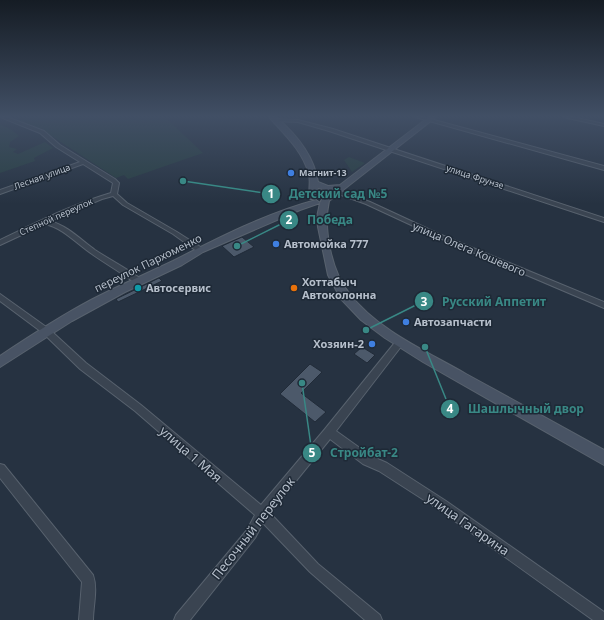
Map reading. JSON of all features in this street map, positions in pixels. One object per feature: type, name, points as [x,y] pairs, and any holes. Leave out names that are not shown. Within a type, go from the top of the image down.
[{"type":"main road","points":[[299,146],[315,181],[319,199],[316,206],[321,215],[328,257],[337,283],[346,298],[361,313],[400,342],[604,458]]},
{"type":"main road","points":[[319,199],[339,188],[393,146]]},
{"type":"main road","points":[[315,181],[327,188],[339,188]]},
{"type":"main road","name":"переулок Пархоменко","points":[[0,362],[46,331],[93,304],[138,281],[186,259],[200,250],[319,199]]},
{"type":"street","points":[[58,146],[113,180],[116,183],[114,194],[125,204],[175,233],[200,250]]},
{"type":"street","name":"улица Фрунзе","points":[[379,146],[604,220]]},
{"type":"street","points":[[526,146],[604,168]]},
{"type":"street","name":"Лесная улица","points":[[0,192],[84,162]]},
{"type":"street","name":"улица Олега Кошевого","points":[[339,188],[437,235],[604,305]]},
{"type":"street","name":"Степной переулок","points":[[0,243],[56,216],[100,198],[114,194]]},
{"type":"street","points":[[45,222],[55,224],[120,267],[138,281]]},
{"type":"street","name":"улица 1 Мая","points":[[0,297],[46,331],[83,366],[138,408],[262,513],[314,568],[375,620]]},
{"type":"street","name":"Песочный переулок","points":[[181,620],[251,534],[262,513],[329,432],[400,342]]},
{"type":"street","name":"улица Гагарина","points":[[329,432],[367,460],[383,467],[442,505],[604,620]]},
{"type":"street","points":[[0,469],[88,580],[89,590],[86,620]]},
{"type":"green space","points":[[0,146],[9,146],[17,149],[13,152],[18,154],[36,146],[50,146],[53,148],[34,158],[35,161],[0,173]]},
{"type":"green space","points":[[67,146],[196,146],[203,153],[128,179],[124,175],[116,178]]},
{"type":"green space","points":[[349,157],[365,163],[352,172],[344,160]]},
{"type":"building","points":[[242,237],[254,247],[234,257],[222,246]]},
{"type":"building","points":[[159,278],[162,281],[118,302],[116,299]]},
{"type":"building","points":[[362,347],[375,355],[367,363],[354,354]]},
{"type":"building","points":[[310,364],[322,372],[301,393],[326,412],[315,422],[280,394]]},
{"type":"place","name":"Магнит-13","points":[[291,173]]},
{"type":"place","name":"Детский сад №5","points":[[183,181]]},
{"type":"place","name":"Автомойка 777","points":[[276,244]]},
{"type":"place","name":"Победа","points":[[237,246]]},
{"type":"place","name":"Автосервис","points":[[138,288]]},
{"type":"place","name":"Хоттабыч Автоколонна","points":[[294,288]]},
{"type":"place","name":"Автозапчасти","points":[[406,322]]},
{"type":"place","name":"Русский Аппетит","points":[[366,330]]},
{"type":"place","name":"Хозяин-2","points":[[372,344]]},
{"type":"place","name":"Шашлычный двор","points":[[425,347]]},
{"type":"place","name":"Стройбат-2","points":[[302,383]]}]
